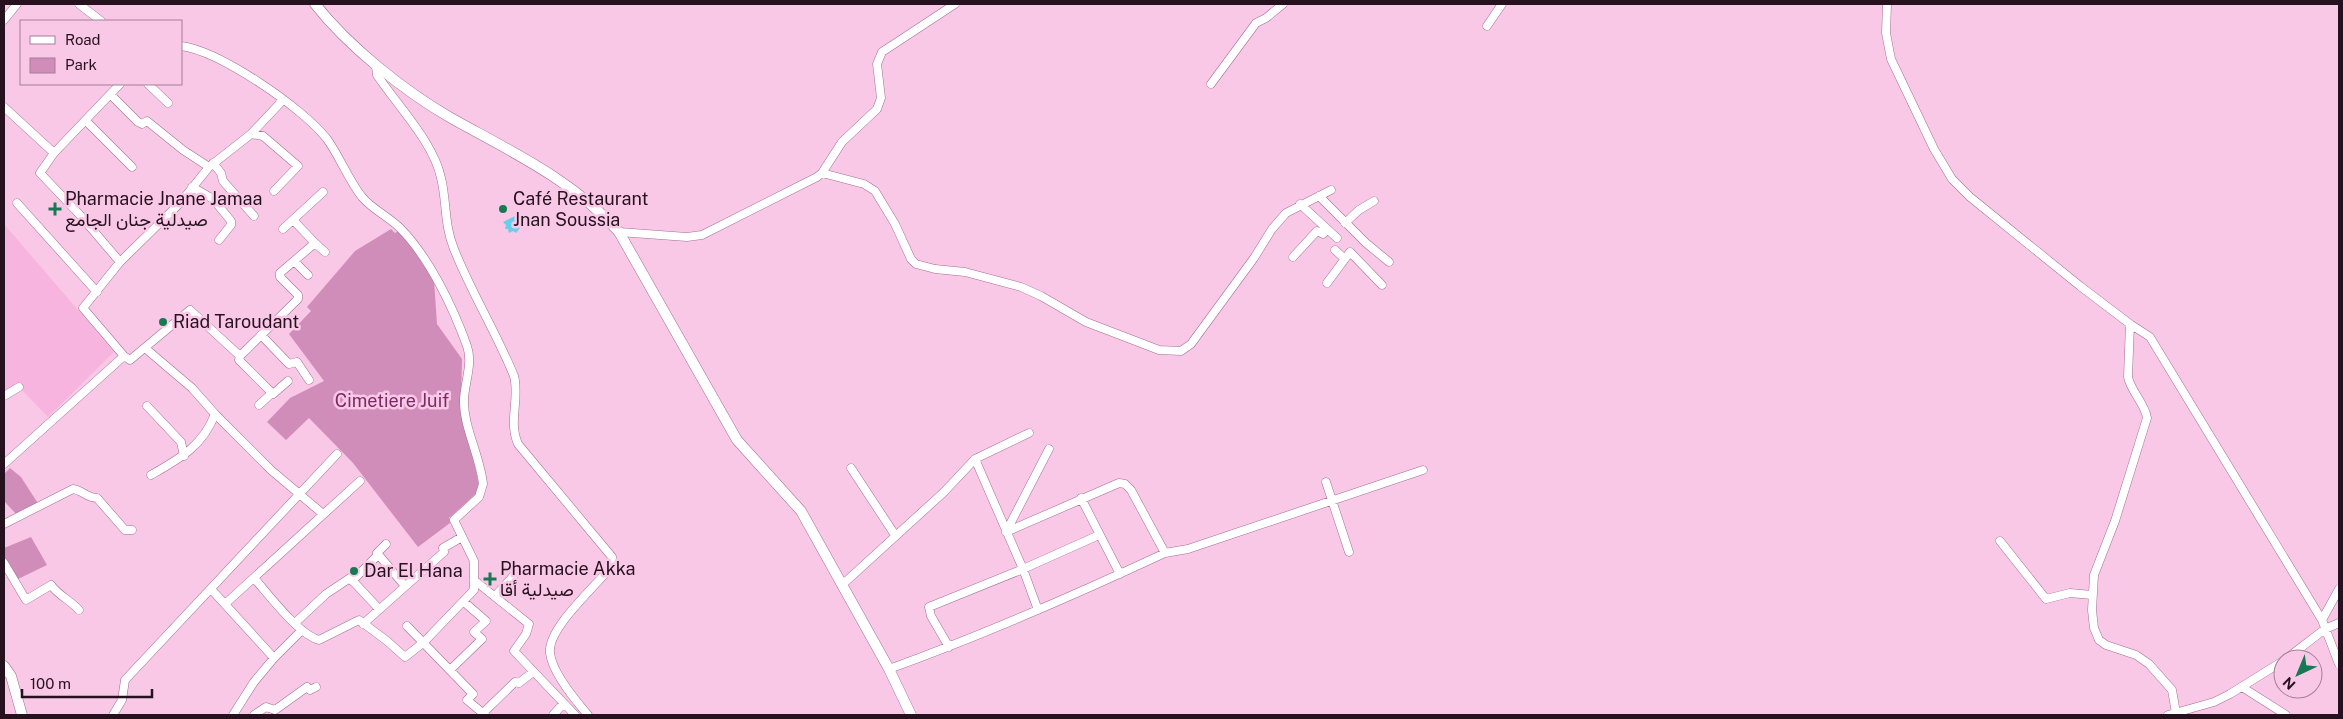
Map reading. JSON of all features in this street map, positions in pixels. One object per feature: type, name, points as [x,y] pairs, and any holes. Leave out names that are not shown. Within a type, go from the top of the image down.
[{"type":"main road","points":[[315,4],[328,20],[376,66],[449,116],[520,154],[554,177],[593,206],[619,232],[737,440],[796,504],[889,669],[912,715]]},
{"type":"main road","points":[[4,666],[11,676],[22,715]]},
{"type":"street","points":[[4,20],[17,4]]},
{"type":"street","points":[[79,4],[100,20]]},
{"type":"street","points":[[619,232],[686,237],[702,235],[822,173],[842,142],[877,109],[881,98],[877,64],[882,52],[955,4]]},
{"type":"street","points":[[1211,84],[1256,23],[1266,18],[1283,4]]},
{"type":"street","points":[[1487,26],[1502,4]]},
{"type":"street","points":[[1887,4],[1886,33],[1891,59],[1934,150],[1952,179],[1970,198],[2130,324],[2145,332],[2154,342],[2261,522],[2322,620],[2339,664]]},
{"type":"street","points":[[182,46],[215,57],[254,80],[318,128],[328,140],[350,181],[364,199],[375,210],[398,226],[412,240],[440,287],[469,353],[465,409],[483,484],[478,497],[454,520],[474,561],[474,590],[464,602],[424,642],[405,657],[359,620],[319,640],[302,630],[254,578]]},
{"type":"street","points":[[376,66],[377,75],[424,142],[442,178],[448,233],[462,270],[514,376],[516,389],[513,429],[518,444],[612,557],[612,565],[555,633],[550,647],[551,659],[555,668],[588,715]]},
{"type":"street","points":[[119,85],[54,153],[40,173],[80,215],[120,262]]},
{"type":"street","points":[[149,85],[168,103]]},
{"type":"street","points":[[111,95],[138,122],[142,124],[147,120],[183,150],[211,165],[221,173],[223,181],[254,216]]},
{"type":"street","points":[[272,393],[239,360],[240,356],[190,310],[132,359],[127,359],[83,308],[120,262],[169,214],[211,165],[251,134],[283,100]]},
{"type":"street","points":[[4,107],[54,153]]},
{"type":"street","points":[[86,121],[132,166]]},
{"type":"street","points":[[251,134],[263,136],[298,166],[274,191]]},
{"type":"street","points":[[822,173],[864,184],[875,191],[895,224],[911,259],[916,264],[935,269],[965,272],[1021,287],[1104,330],[1159,350],[1174,352],[1181,351],[1191,344],[1286,212],[1331,190]]},
{"type":"street","points":[[192,187],[213,199],[231,221],[231,225],[218,240]]},
{"type":"street","points":[[283,228],[323,192]]},
{"type":"street","points":[[1319,196],[1366,244],[1389,262]]},
{"type":"street","points":[[1345,222],[1359,210],[1374,201]]},
{"type":"street","points":[[17,203],[97,292]]},
{"type":"street","points":[[1300,204],[1337,238]]},
{"type":"street","points":[[293,220],[324,252]]},
{"type":"street","points":[[1293,257],[1317,231],[1324,234],[1327,230]]},
{"type":"street","points":[[240,356],[299,297],[279,275],[315,243]]},
{"type":"street","points":[[1335,250],[1345,259]]},
{"type":"street","points":[[1327,283],[1350,252],[1382,285]]},
{"type":"street","points":[[294,261],[308,275]]},
{"type":"street","points":[[2130,324],[2129,383],[2146,410],[2147,418],[2115,521],[2096,568],[2092,595],[2094,628],[2097,637],[2106,645],[2130,652],[2149,664],[2172,690],[2176,713]]},
{"type":"street","points":[[261,335],[288,364],[297,362],[309,380]]},
{"type":"street","points":[[145,348],[192,388],[271,470],[323,514]]},
{"type":"street","points":[[4,464],[124,356]]},
{"type":"street","points":[[259,405],[288,381]]},
{"type":"street","points":[[4,396],[19,387]]},
{"type":"street","points":[[147,406],[181,442],[184,456]]},
{"type":"street","points":[[151,475],[184,456],[209,429],[215,414]]},
{"type":"street","points":[[842,585],[944,492],[975,459],[1029,433]]},
{"type":"street","points":[[1006,532],[1049,449]]},
{"type":"street","points":[[113,715],[122,700],[125,680],[174,625],[211,589],[337,454]]},
{"type":"street","points":[[975,459],[1023,569],[1038,610]]},
{"type":"street","points":[[851,468],[895,535]]},
{"type":"street","points":[[889,669],[949,647],[1038,610],[1165,553],[1188,549],[1423,470]]},
{"type":"street","points":[[225,604],[360,481]]},
{"type":"street","points":[[1326,482],[1349,552]]},
{"type":"street","points":[[1006,532],[1080,498],[1119,483],[1125,484],[1131,490],[1165,553]]},
{"type":"street","points":[[4,524],[73,489],[89,498],[97,498],[125,530],[132,530]]},
{"type":"street","points":[[1080,498],[1120,574]]},
{"type":"street","points":[[949,647],[931,616],[930,607],[1099,535]]},
{"type":"street","points":[[364,624],[444,552],[443,548],[462,537]]},
{"type":"street","points":[[2000,541],[2046,599],[2070,593],[2092,595]]},
{"type":"street","points":[[352,581],[378,556],[377,553],[386,544]]},
{"type":"street","points":[[378,556],[405,586]]},
{"type":"street","points":[[4,563],[26,600],[51,585],[60,596],[69,599],[79,610]]},
{"type":"street","points":[[495,596],[516,573]]},
{"type":"street","points":[[295,622],[326,594],[350,578],[379,609]]},
{"type":"street","points":[[474,580],[529,624],[526,634],[514,651],[575,715]]},
{"type":"street","points":[[211,589],[274,658]]},
{"type":"street","points":[[2322,620],[2339,589]]},
{"type":"street","points":[[450,670],[482,639],[474,632],[486,621],[464,602]]},
{"type":"street","points":[[2299,649],[2325,629],[2339,623]]},
{"type":"street","points":[[407,626],[473,694],[467,700],[483,714],[515,682],[520,683],[533,672]]},
{"type":"street","points":[[233,715],[254,682],[274,658],[302,630]]},
{"type":"street","points":[[2168,715],[2214,702],[2273,667]]},
{"type":"street","points":[[254,715],[266,707],[275,710],[307,687],[310,690],[316,687]]},
{"type":"street","points":[[2242,687],[2286,715]]},
{"type":"street","points":[[553,715],[563,704]]},
{"type":"shaded area","points":[[4,224],[114,352],[48,417],[19,387],[4,397]]},
{"type":"green space","name":"Cimetiere Juif","points":[[391,229],[395,233],[400,230],[434,280],[437,324],[462,359],[461,399],[480,490],[449,518],[450,523],[418,547],[353,463],[309,418],[286,440],[267,422],[290,398],[324,381],[289,334],[311,311],[307,307],[355,251]]},
{"type":"green space","points":[[10,468],[21,477],[39,505],[17,515],[4,501],[4,474]]},
{"type":"green space","points":[[31,537],[47,565],[16,580],[4,558],[4,548]]},
{"type":"water","points":[[515,216],[520,220],[521,227],[516,233],[513,231],[509,233],[508,229],[505,229],[506,225],[503,222]]},
{"type":"place","name":"Pharmacie Jnane Jamaa صيدلية جنان الجامع","points":[[55,209]]},
{"type":"place","name":"Café Restaurant Jnan Soussia","points":[[503,209]]},
{"type":"place","name":"Riad Taroudant","points":[[163,322]]},
{"type":"place","name":"Dar El Hana","points":[[354,571]]},
{"type":"place","name":"Pharmacie Akka صيدلية أقا","points":[[490,579]]}]
